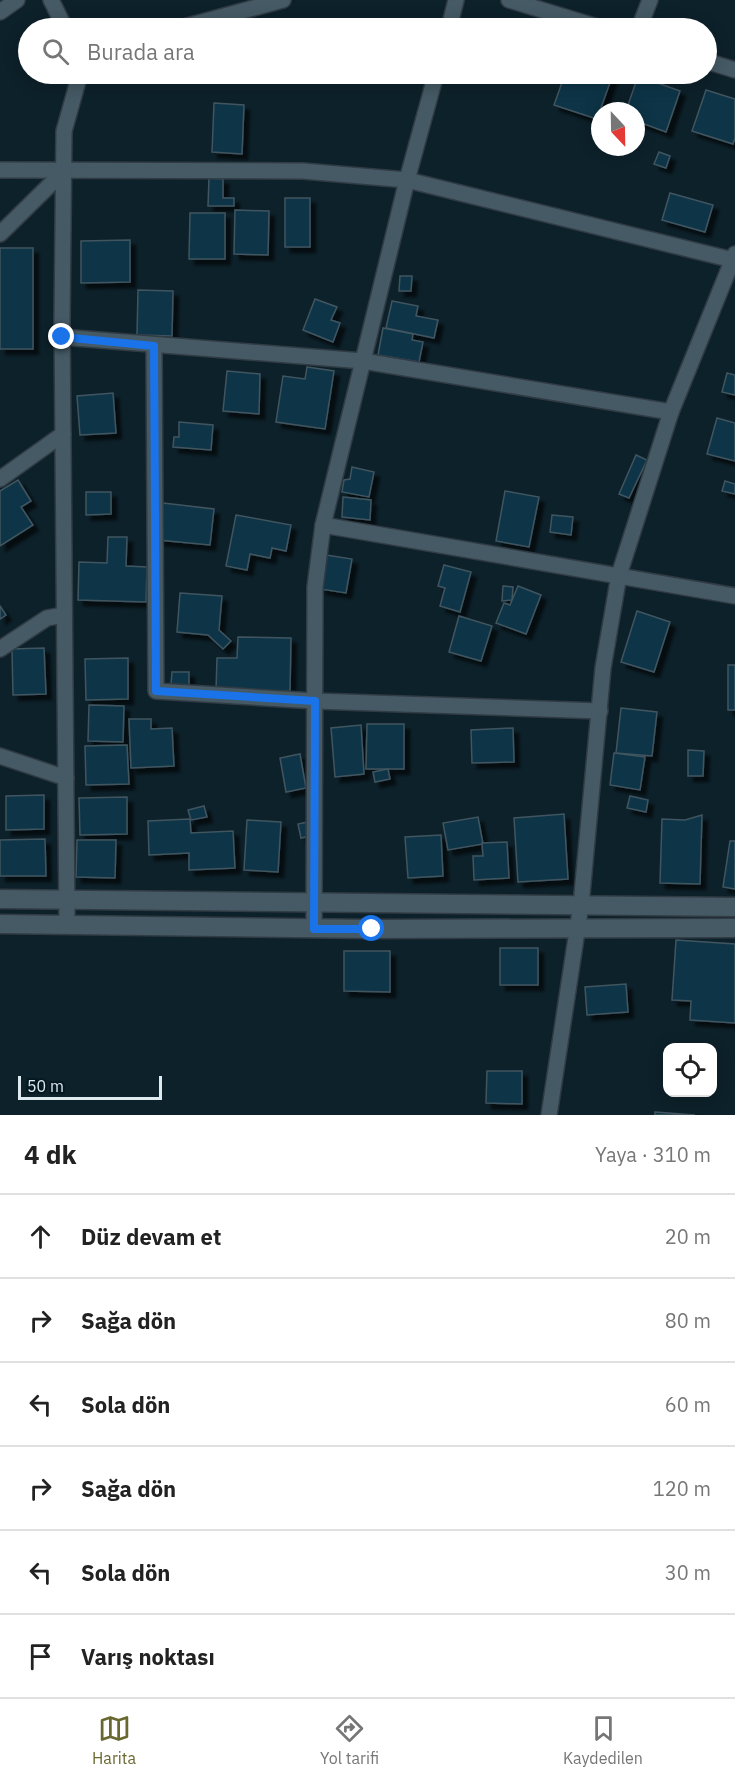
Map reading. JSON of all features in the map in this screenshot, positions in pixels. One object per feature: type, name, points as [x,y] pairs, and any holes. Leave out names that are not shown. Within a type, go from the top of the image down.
[{"type":"street","points":[[0,12],[17,0]]},
{"type":"street","points":[[51,0],[60,18]]},
{"type":"street","points":[[217,18],[283,0]]},
{"type":"street","points":[[451,18],[456,0]]},
{"type":"street","points":[[509,0],[568,18]]},
{"type":"street","points":[[643,18],[650,0]]},
{"type":"street","points":[[717,64],[735,70]]},
{"type":"street","points":[[67,925],[62,337],[64,131],[77,84]]},
{"type":"street","points":[[314,929],[315,586],[323,525],[407,180],[433,84]]},
{"type":"street","points":[[0,170],[303,171],[407,180],[734,257],[671,412],[619,575],[603,668],[581,905],[549,1115]]},
{"type":"street","points":[[0,234],[64,171]]},
{"type":"street","points":[[62,337],[363,361],[671,412]]},
{"type":"street","points":[[154,346],[156,691],[315,701],[600,711]]},
{"type":"street","points":[[0,479],[63,434]]},
{"type":"street","points":[[323,525],[735,596]]},
{"type":"street","points":[[0,649],[47,618],[64,615]]},
{"type":"street","points":[[0,756],[66,778]]},
{"type":"street","points":[[0,899],[735,907]]},
{"type":"street","points":[[0,924],[314,929],[735,928]]},
{"type":"building","points":[[561,84],[609,84],[603,102],[591,102],[591,117],[554,105]]},
{"type":"building","points":[[635,84],[660,84],[680,91],[666,132],[645,124],[645,102],[629,102]]},
{"type":"building","points":[[706,90],[735,99],[733,144],[692,131]]},
{"type":"building","points":[[214,103],[244,105],[242,154],[212,152]]},
{"type":"building","points":[[659,152],[670,156],[666,168],[654,164]]},
{"type":"building","points":[[209,178],[223,179],[223,198],[234,198],[234,206],[208,206]]},
{"type":"building","points":[[670,193],[713,205],[705,232],[662,220]]},
{"type":"building","points":[[285,198],[310,198],[310,247],[285,247]]},
{"type":"building","points":[[235,210],[269,211],[268,255],[234,254]]},
{"type":"building","points":[[190,213],[225,213],[225,259],[189,259]]},
{"type":"building","points":[[130,240],[130,282],[81,283],[81,241]]},
{"type":"building","points":[[0,248],[33,248],[33,349],[0,349]]},
{"type":"building","points":[[400,276],[412,276],[411,291],[399,291]]},
{"type":"building","points":[[138,290],[173,291],[172,336],[137,335]]},
{"type":"building","points":[[315,299],[337,307],[331,320],[340,323],[333,342],[303,330]]},
{"type":"building","points":[[392,301],[418,306],[416,316],[438,320],[434,338],[386,328]]},
{"type":"building","points":[[383,328],[413,334],[412,340],[423,342],[419,362],[378,355]]},
{"type":"building","points":[[307,367],[334,371],[325,429],[276,422],[283,376],[305,379]]},
{"type":"building","points":[[227,371],[260,374],[259,414],[223,411]]},
{"type":"building","points":[[727,373],[735,375],[735,395],[722,392]]},
{"type":"building","points":[[113,393],[116,433],[80,435],[77,396]]},
{"type":"building","points":[[717,418],[735,423],[735,461],[707,454]]},
{"type":"building","points":[[179,422],[213,425],[211,450],[173,447],[174,437],[179,437]]},
{"type":"building","points":[[636,455],[647,460],[629,498],[619,494]]},
{"type":"building","points":[[352,467],[374,472],[369,497],[342,492],[344,480],[350,479]]},
{"type":"building","points":[[18,480],[31,501],[21,507],[33,525],[0,546],[0,491]]},
{"type":"building","points":[[725,481],[735,484],[735,494],[722,491]]},
{"type":"building","points":[[505,491],[539,497],[529,547],[496,541]]},
{"type":"building","points":[[86,492],[111,492],[111,514],[86,515]]},
{"type":"building","points":[[343,497],[371,500],[370,520],[342,517]]},
{"type":"building","points":[[163,503],[214,509],[210,545],[158,540]]},
{"type":"building","points":[[236,515],[291,525],[286,551],[272,548],[270,558],[250,554],[247,570],[226,566]]},
{"type":"building","points":[[552,515],[573,517],[571,535],[550,532]]},
{"type":"building","points":[[108,537],[127,537],[126,566],[147,567],[146,602],[78,600],[79,562],[107,563]]},
{"type":"building","points":[[326,555],[352,559],[346,593],[320,589]]},
{"type":"building","points":[[444,565],[471,572],[460,612],[440,606],[445,588],[438,586]]},
{"type":"building","points":[[503,586],[513,587],[512,600],[502,601]]},
{"type":"building","points":[[518,586],[541,595],[526,634],[496,623],[504,603],[510,605]]},
{"type":"building","points":[[180,593],[222,596],[219,630],[231,641],[223,649],[208,635],[177,632]]},
{"type":"building","points":[[0,606],[6,615],[0,619]]},
{"type":"building","points":[[637,611],[670,622],[654,672],[621,662]]},
{"type":"building","points":[[459,616],[492,626],[481,661],[449,652]]},
{"type":"building","points":[[238,637],[291,638],[290,691],[216,690],[217,658],[237,658]]},
{"type":"building","points":[[44,648],[46,694],[13,695],[12,649]]},
{"type":"building","points":[[128,658],[128,699],[86,700],[85,659]]},
{"type":"building","points":[[728,665],[735,665],[735,710],[728,710]]},
{"type":"building","points":[[172,672],[189,672],[189,686],[171,685]]},
{"type":"building","points":[[89,705],[124,706],[123,742],[88,741]]},
{"type":"building","points":[[621,708],[657,712],[652,756],[616,753]]},
{"type":"building","points":[[129,719],[151,719],[151,729],[172,728],[174,766],[131,768]]},
{"type":"building","points":[[367,724],[404,724],[404,769],[366,769]]},
{"type":"building","points":[[361,725],[364,774],[335,777],[331,728]]},
{"type":"building","points":[[513,728],[514,762],[472,763],[471,730]]},
{"type":"building","points":[[127,745],[129,784],[86,785],[85,746]]},
{"type":"building","points":[[688,750],[704,751],[703,776],[688,776]]},
{"type":"building","points":[[614,753],[645,757],[640,790],[610,785]]},
{"type":"building","points":[[300,754],[306,788],[286,792],[280,758]]},
{"type":"building","points":[[388,769],[390,779],[375,782],[373,772]]},
{"type":"building","points":[[44,795],[44,829],[6,830],[6,796]]},
{"type":"building","points":[[630,796],[648,800],[646,812],[627,808]]},
{"type":"building","points":[[127,797],[127,834],[80,835],[79,798]]},
{"type":"building","points":[[204,806],[207,817],[191,820],[188,810]]},
{"type":"building","points":[[564,814],[568,879],[518,882],[514,818]]},
{"type":"building","points":[[702,815],[700,884],[660,883],[662,819],[685,820]]},
{"type":"building","points":[[478,817],[483,844],[448,850],[443,823]]},
{"type":"building","points":[[190,819],[191,833],[233,831],[235,868],[189,870],[189,853],[149,855],[148,821]]},
{"type":"building","points":[[247,820],[281,822],[278,872],[244,870]]},
{"type":"building","points":[[308,822],[311,836],[301,838],[298,824]]},
{"type":"building","points":[[441,835],[443,876],[408,878],[405,837]]},
{"type":"building","points":[[45,839],[46,876],[0,876],[0,840]]},
{"type":"building","points":[[77,840],[116,840],[115,878],[76,877]]},
{"type":"building","points":[[730,841],[735,841],[735,889],[723,887]]},
{"type":"building","points":[[507,842],[509,878],[474,880],[473,856],[483,856],[482,843]]},
{"type":"building","points":[[676,940],[735,944],[735,1023],[690,1020],[691,1001],[672,1000]]},
{"type":"building","points":[[500,948],[538,948],[538,985],[500,985]]},
{"type":"building","points":[[344,951],[390,951],[390,992],[344,991]]},
{"type":"building","points":[[626,984],[628,1012],[587,1015],[585,987]]},
{"type":"building","points":[[487,1071],[522,1071],[522,1104],[486,1103]]},
{"type":"building","points":[[655,1112],[695,1115],[655,1115]]},
{"type":"route","points":[[62,337],[154,346],[156,691],[315,701],[314,929],[372,929]]}]
